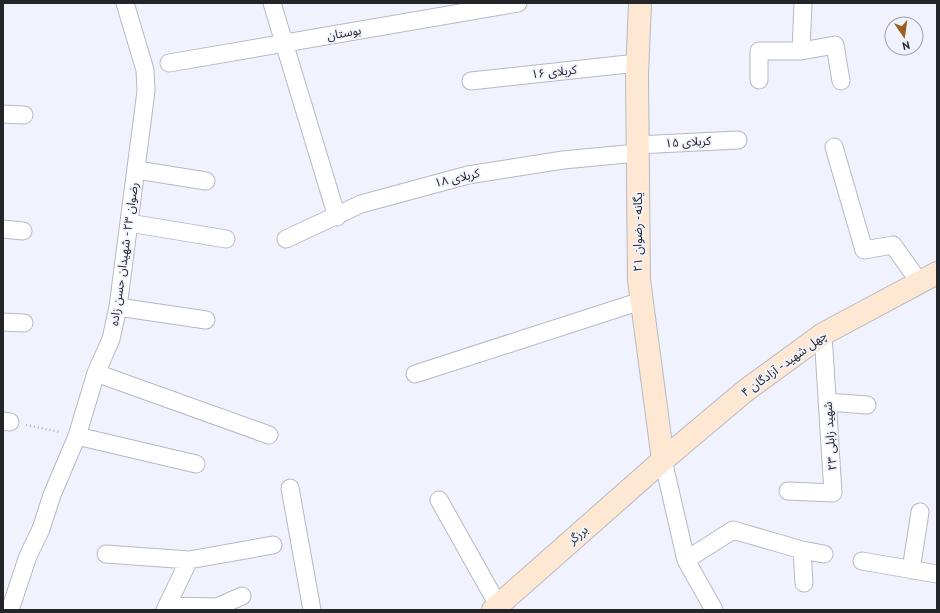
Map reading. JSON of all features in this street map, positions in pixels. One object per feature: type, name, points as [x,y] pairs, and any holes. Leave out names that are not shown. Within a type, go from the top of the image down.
[{"type":"street","name":"رضوان ۲۳ - شهیدان حسن زاده","points":[[10,610],[28,556],[41,529],[52,495],[77,436],[96,373],[111,339],[118,307],[137,170],[146,91],[146,70],[125,3]]},
{"type":"street","points":[[272,3],[336,217]]},
{"type":"street","name":"بوستان","points":[[169,63],[518,3]]},
{"type":"street","name":"یگانه - رضوان ۲۱","points":[[640,3],[637,63],[638,280],[663,460]]},
{"type":"street","points":[[801,51],[802,3]]},
{"type":"street","points":[[759,80],[759,51],[801,51],[835,45],[840,81]]},
{"type":"street","name":"کربلای ۱۶","points":[[471,81],[637,63]]},
{"type":"street","points":[[3,114],[24,115]]},
{"type":"street","name":"کربلای ۱۵","points":[[637,149],[738,140]]},
{"type":"street","points":[[834,147],[864,250],[893,245],[928,278]]},
{"type":"street","name":"کربلای ۱۸","points":[[286,239],[362,204],[382,197],[468,174],[637,149]]},
{"type":"street","points":[[137,170],[206,181]]},
{"type":"street","points":[[129,223],[226,239]]},
{"type":"street","points":[[3,229],[23,231]]},
{"type":"street","name":"چهل شهید - آزادگان ۴","points":[[663,460],[745,391],[823,334],[928,278]]},
{"type":"street","points":[[415,374],[641,301]]},
{"type":"street","points":[[118,307],[206,320]]},
{"type":"street","points":[[3,322],[24,323]]},
{"type":"street","name":"شهید زابلی ۲۳","points":[[788,491],[833,493],[823,334]]},
{"type":"street","points":[[96,373],[269,435]]},
{"type":"street","points":[[827,402],[867,405]]},
{"type":"street","points":[[77,436],[196,464]]},
{"type":"street","points":[[663,460],[686,560],[714,610]]},
{"type":"street","name":"برزگر","points":[[496,608],[663,460]]},
{"type":"street","points":[[290,488],[312,610]]},
{"type":"street","points":[[439,500],[496,608]]},
{"type":"street","points":[[912,570],[920,512]]},
{"type":"street","points":[[686,560],[733,530],[802,550],[824,554]]},
{"type":"street","points":[[106,554],[189,560],[273,545]]},
{"type":"street","points":[[802,550],[804,583]]},
{"type":"street","points":[[189,560],[166,608],[217,607],[242,596]]},
{"type":"street","points":[[862,561],[937,574]]},
{"type":"path","points":[[6,421],[77,436]]}]
